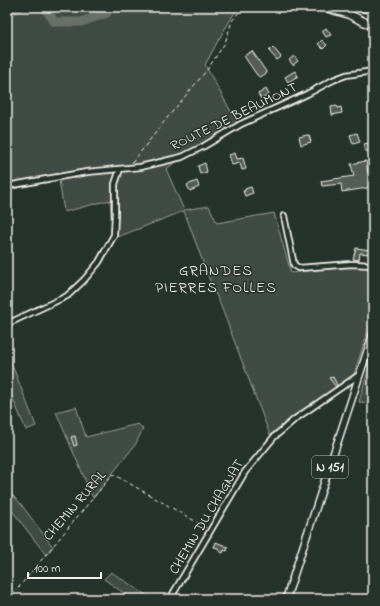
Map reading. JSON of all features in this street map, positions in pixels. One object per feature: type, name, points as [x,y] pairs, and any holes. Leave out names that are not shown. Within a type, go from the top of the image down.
[{"type":"highway","points":[[324,7],[348,14],[373,26]]},
{"type":"highway","points":[[360,7],[373,10]]},
{"type":"main road","name":"N 151","points":[[286,599],[373,334]]},
{"type":"street","name":"ROUTE DE BEAUMONT","points":[[7,186],[87,172],[140,167],[182,157],[241,124],[307,94],[333,80],[346,75],[373,71]]},
{"type":"street","points":[[7,324],[67,296],[84,280],[99,262],[114,235],[115,184],[120,169]]},
{"type":"street","points":[[284,216],[294,265],[299,268],[352,264],[373,265]]},
{"type":"street","name":"CHEMIN DU CHAGNAT","points":[[170,599],[245,472],[274,437],[295,419],[360,375]]},
{"type":"path","points":[[128,168],[207,70],[225,42],[232,21],[243,7]]},
{"type":"path","name":"CHEMIN RURAL","points":[[9,599],[113,474],[211,530]]},
{"type":"shaded area","points":[[7,7],[238,7],[205,65],[238,124],[204,143],[166,169],[184,210],[209,206],[217,223],[274,213],[291,273],[338,267],[373,267],[373,315],[353,377],[286,422],[270,435],[184,211],[115,238],[112,228],[110,200],[64,212],[59,180],[7,190]]},
{"type":"shaded area","points":[[373,349],[373,403],[359,402],[369,367],[369,360]]},
{"type":"shaded area","points":[[7,352],[36,426],[26,430],[7,385]]},
{"type":"shaded area","points":[[76,407],[86,437],[138,424],[143,429],[135,445],[93,498],[56,412]]},
{"type":"shaded area","points":[[7,490],[20,503],[53,547],[46,555],[7,504]]},
{"type":"shaded area","points":[[111,572],[152,599],[132,599],[104,579]]},
{"type":"building","points":[[326,28],[331,35],[326,37],[322,31]]},
{"type":"building","points":[[322,40],[327,45],[323,49],[318,44]]},
{"type":"building","points":[[273,47],[281,57],[277,60],[269,51]]},
{"type":"building","points":[[252,51],[267,73],[260,77],[244,56]]},
{"type":"building","points":[[294,56],[298,61],[293,65],[289,60]]},
{"type":"building","points":[[295,71],[298,76],[288,82],[285,77]]},
{"type":"building","points":[[266,89],[269,95],[261,99],[258,94]]},
{"type":"building","points":[[337,106],[338,108],[341,107],[342,113],[332,115],[331,107]]},
{"type":"building","points":[[357,133],[360,142],[353,144],[350,135]]},
{"type":"building","points":[[309,135],[311,142],[301,145],[299,137]]},
{"type":"building","points":[[368,143],[370,151],[365,151],[364,144]]},
{"type":"building","points":[[235,153],[237,159],[243,158],[246,169],[242,170],[240,163],[232,165],[229,155]]},
{"type":"building","points":[[366,161],[368,173],[373,173],[373,187],[342,192],[341,184],[322,186],[321,181],[354,176],[351,164]]},
{"type":"building","points":[[205,163],[207,172],[200,174],[198,166]]},
{"type":"building","points":[[197,181],[199,187],[190,191],[187,185]]},
{"type":"building","points":[[251,187],[253,193],[245,196],[243,191]]},
{"type":"building","points":[[356,248],[370,250],[369,254],[360,253],[359,260],[353,259]]},
{"type":"building","points":[[333,377],[337,385],[336,387],[329,378]]},
{"type":"building","points":[[75,436],[77,445],[74,446],[71,437]]},
{"type":"building","points":[[216,542],[228,547],[227,551],[224,550],[223,553],[219,551],[218,548],[214,547]]},
{"type":"waterway","points":[[7,13],[20,7]]},
{"type":"waterway","points":[[44,7],[55,22],[81,22],[107,13],[109,7]]},
{"type":"district","name":"GRANDES PIERRES FOLLES","points":[[216,280]]}]
